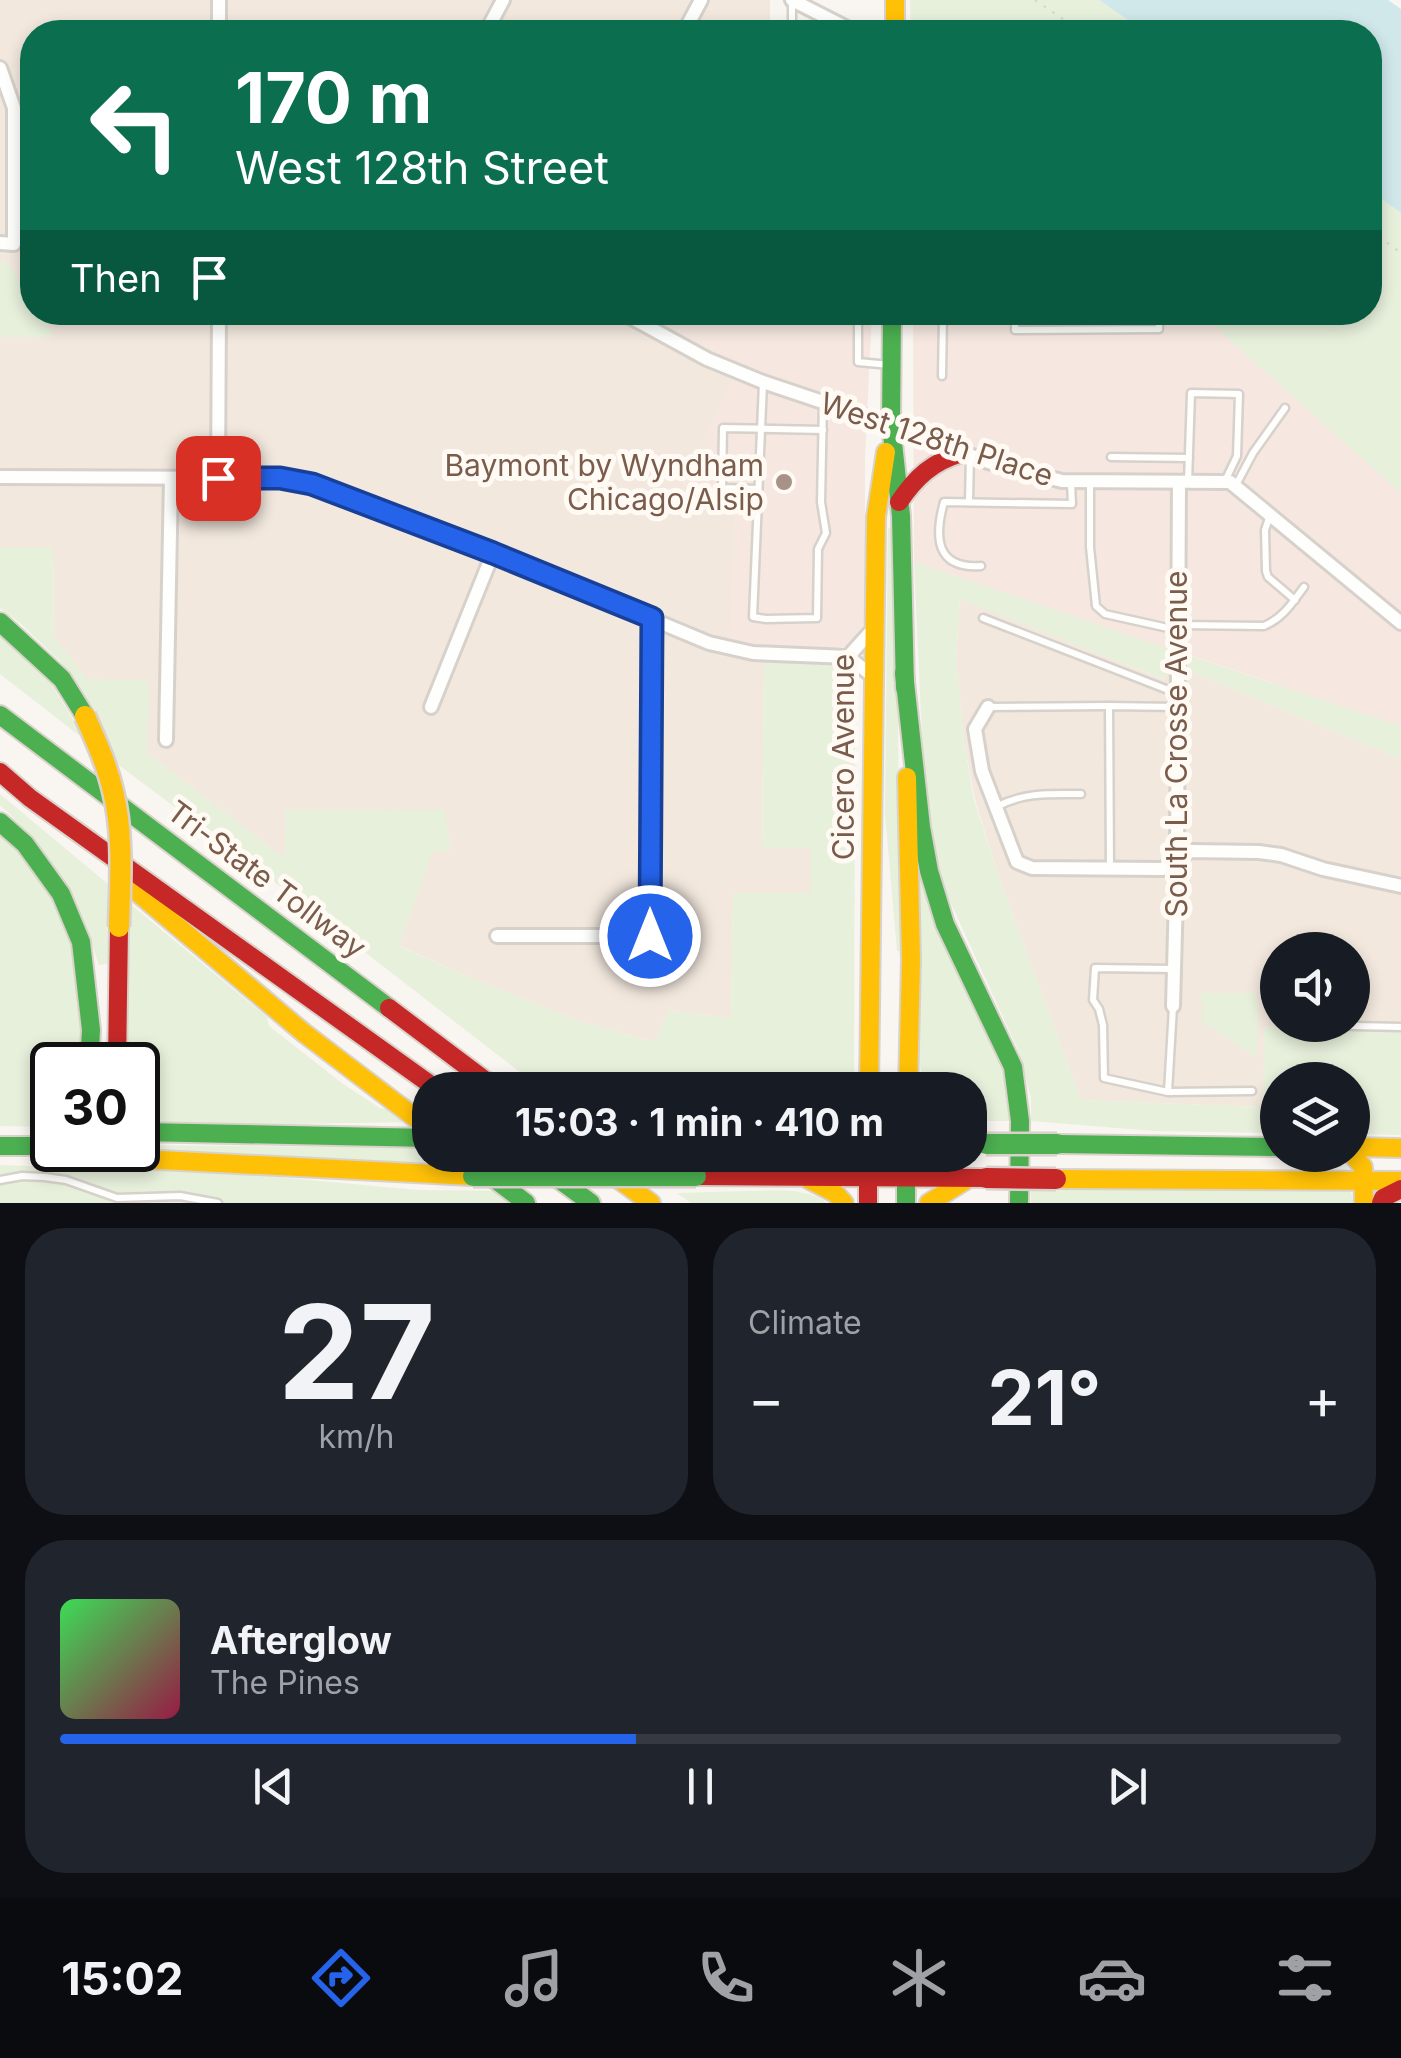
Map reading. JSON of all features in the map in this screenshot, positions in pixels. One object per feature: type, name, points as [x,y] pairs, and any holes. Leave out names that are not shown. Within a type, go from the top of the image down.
[{"type":"main road","name":"Cicero Avenue","points":[[892,325],[891,426],[899,502],[904,673],[910,1072]]},
{"type":"main road","name":"Cicero Avenue","points":[[868,1072],[876,517],[891,426]]},
{"type":"main road","points":[[899,502],[916,476],[940,458],[966,454]]},
{"type":"main road","points":[[0,622],[62,679],[85,716],[110,775],[120,854],[118,1042]]},
{"type":"main road","points":[[904,673],[920,828],[929,870],[945,924],[1013,1066],[1020,1121],[1019,1203]]},
{"type":"main road","name":"Tri-State Tollway","points":[[0,716],[474,1072]]},
{"type":"main road","points":[[0,772],[412,1122]]},
{"type":"main road","points":[[30,798],[413,1072]]},
{"type":"main road","points":[[0,822],[25,844],[60,894],[81,942],[91,1042]]},
{"type":"main road","points":[[160,1132],[412,1135]]},
{"type":"main road","points":[[987,1144],[1260,1147]]},
{"type":"main road","points":[[0,1146],[30,1146]]},
{"type":"main road","points":[[1370,1149],[1401,1148]]},
{"type":"main road","points":[[160,1160],[473,1176],[1056,1178],[1364,1193],[1401,1185]]},
{"type":"main road","points":[[486,1172],[526,1203]]},
{"type":"main road","points":[[549,1172],[591,1203]]},
{"type":"main road","points":[[609,1172],[650,1203]]},
{"type":"main road","points":[[868,1172],[868,1203]]},
{"type":"main road","points":[[906,1172],[906,1203]]},
{"type":"main road","points":[[802,1176],[835,1193],[844,1203]]},
{"type":"main road","points":[[928,1203],[978,1178]]},
{"type":"main road","points":[[1381,1203],[1401,1185]]},
{"type":"street","points":[[792,0],[831,20]]},
{"type":"street","points":[[0,68],[14,108],[7,244]]},
{"type":"street","points":[[218,325],[218,478]]},
{"type":"street","name":"West 128th Place","points":[[644,325],[708,359],[764,382],[966,454],[1062,481],[1230,484]]},
{"type":"street","points":[[0,478],[280,478],[312,484],[493,553],[708,643],[753,653],[848,657],[874,677]]},
{"type":"street","points":[[166,740],[171,478]]},
{"type":"street","name":"South La Crosse Avenue","points":[[1173,1006],[1177,628],[1184,482]]},
{"type":"street","points":[[1230,484],[1401,623]]},
{"type":"street","points":[[431,707],[493,553]]},
{"type":"street","points":[[498,936],[650,936],[652,618]]},
{"type":"street","points":[[848,657],[874,628]]},
{"type":"street","points":[[988,706],[975,729],[982,771],[1017,862],[1023,866],[1163,869],[1191,851],[1259,852],[1401,886]]},
{"type":"lane","points":[[858,325],[858,362],[891,365]]},
{"type":"lane","points":[[942,376],[943,325]]},
{"type":"lane","points":[[1014,325],[1014,330],[1159,329],[1159,325]]},
{"type":"lane","points":[[764,382],[752,617],[817,618],[818,549],[826,533],[821,502],[823,403]]},
{"type":"lane","points":[[1184,482],[1189,458],[1191,393],[1239,394],[1237,456],[1230,484]]},
{"type":"lane","points":[[1230,484],[1285,408]]},
{"type":"lane","points":[[758,489],[722,488],[723,428],[822,430]]},
{"type":"lane","points":[[966,454],[969,502]]},
{"type":"lane","points":[[1111,458],[1189,458]]},
{"type":"lane","points":[[981,566],[966,567],[946,558],[940,550],[944,502],[1072,504],[1071,481]]},
{"type":"lane","points":[[1090,481],[1090,547],[1096,606],[1105,614],[1177,628],[1264,626],[1274,622],[1304,587]]},
{"type":"lane","points":[[1270,515],[1266,571],[1295,600]]},
{"type":"lane","points":[[983,618],[1176,700]]},
{"type":"lane","points":[[988,706],[1109,706],[1176,700]]},
{"type":"lane","points":[[1109,706],[1110,869]]},
{"type":"lane","points":[[995,807],[1035,794],[1080,794]]},
{"type":"lane","points":[[1173,969],[1095,968],[1093,1000],[1103,1025],[1104,1078],[1168,1092],[1252,1091]]},
{"type":"lane","points":[[1168,1092],[1173,1006]]},
{"type":"lane","points":[[1370,1026],[1401,1027]]},
{"type":"lane","points":[[0,1180],[22,1176],[56,1178],[119,1201],[180,1196],[218,1203]]},
{"type":"path","points":[[1035,0],[1064,20]]},
{"type":"shaded area","points":[[0,0],[770,0],[770,20],[20,20],[20,325],[682,325],[670,347],[734,378],[683,483],[735,508],[729,656],[764,662],[762,848],[811,848],[811,893],[733,893],[731,1019],[669,1010],[655,1042],[578,1021],[398,945],[147,753],[54,638],[53,547],[0,547]]},
{"type":"shaded area","points":[[682,325],[871,325],[865,458],[865,621],[848,646],[823,650],[763,648],[729,642],[735,508],[683,483],[733,378],[670,347]]},
{"type":"shaded area","points":[[913,325],[1214,325],[1401,493],[1401,726],[1186,654],[1185,669],[1167,664],[1166,648],[914,562]]},
{"type":"shaded area","points":[[960,598],[1165,680],[1167,664],[1185,669],[1401,759],[1401,1031],[1370,1030],[1370,932],[1260,932],[1260,1042],[1265,1042],[1264,1062],[1260,1062],[1260,1107],[1081,1100],[999,877],[975,800],[964,742],[956,657]]},
{"type":"green space","points":[[910,0],[1099,0],[1128,20],[911,20]]},
{"type":"green space","points":[[1382,200],[1401,213],[1401,493],[1212,325],[1382,325]]},
{"type":"green space","points":[[0,262],[8,262],[20,282],[20,325],[48,325],[55,337],[0,337]]},
{"type":"green space","points":[[888,528],[892,528],[897,609],[900,951],[885,813]]},
{"type":"green space","points":[[0,547],[53,547],[54,638],[88,679],[149,680],[147,753],[285,858],[286,809],[445,810],[451,850],[433,852],[399,946],[578,1021],[655,1042],[669,1010],[731,1019],[733,893],[811,893],[811,848],[762,848],[764,662],[834,662],[843,666],[855,685],[854,1072],[520,1072],[116,763],[78,684],[60,661],[0,608]]},
{"type":"green space","points":[[914,562],[1167,648],[1166,680],[960,599],[956,657],[974,800],[1081,1100],[1260,1107],[1260,1133],[1155,1131],[1031,1121],[1031,1098],[1018,1050],[943,886],[925,801]]},
{"type":"green space","points":[[0,632],[51,683],[85,740],[0,674]]},
{"type":"green space","points":[[1185,654],[1401,726],[1401,759],[1185,669]]},
{"type":"green space","points":[[0,794],[109,885],[109,963],[99,965],[82,917],[62,878],[0,805]]},
{"type":"green space","points":[[0,832],[42,880],[78,959],[81,1042],[30,1042],[30,1127],[0,1126]]},
{"type":"green space","points":[[918,858],[998,1050],[1013,1121],[987,1121],[987,1072],[922,1072],[918,1059]]},
{"type":"green space","points":[[129,903],[267,1017],[269,1026],[343,1084],[380,1108],[394,1110],[412,1122],[160,1121],[160,1042],[127,1042]]},
{"type":"green space","points":[[1200,993],[1257,993],[1257,1058],[1200,1020],[1204,1011]]},
{"type":"green space","points":[[1370,1030],[1401,1031],[1401,1135],[1370,1134],[1370,1062],[1264,1062],[1264,1042],[1370,1042]]},
{"type":"green space","points":[[160,1145],[412,1148],[412,1162],[160,1153]]},
{"type":"green space","points":[[0,1165],[30,1166],[30,1172],[234,1173],[417,1190],[501,1191],[515,1203],[0,1203]]},
{"type":"green space","points":[[1350,1189],[1354,1203],[1031,1203],[1031,1190]]},
{"type":"green space","points":[[800,1192],[827,1203],[691,1203],[677,1193]]},
{"type":"water","points":[[1099,0],[1388,0],[1401,9],[1401,213],[1382,200],[1382,20],[1128,20]]},
{"type":"traffic: fast","points":[[892,325],[891,425],[901,516],[905,688]]},
{"type":"traffic: fast","points":[[0,622],[62,679],[85,716]]},
{"type":"traffic: fast","points":[[904,673],[929,871],[945,924],[1013,1067],[1020,1121],[1019,1203]]},
{"type":"traffic: fast","points":[[0,715],[389,1008]]},
{"type":"traffic: fast","points":[[0,822],[25,844],[61,894],[81,942],[90,1042]]},
{"type":"traffic: fast","points":[[160,1132],[412,1138]]},
{"type":"traffic: fast","points":[[987,1144],[1057,1144]]},
{"type":"traffic: fast","points":[[1057,1144],[1260,1147]]},
{"type":"traffic: fast","points":[[0,1146],[30,1146]]},
{"type":"traffic: fast","points":[[485,1172],[526,1203]]},
{"type":"traffic: fast","points":[[549,1172],[591,1203]]},
{"type":"traffic: fast","points":[[906,1172],[906,1203]]},
{"type":"traffic: fast","points":[[473,1176],[696,1176]]},
{"type":"traffic: slow","points":[[895,0],[895,20]]},
{"type":"traffic: slow","points":[[869,1072],[876,517],[886,452]]},
{"type":"traffic: slow","points":[[85,716],[108,772],[119,824],[119,927]]},
{"type":"traffic: slow","points":[[907,777],[911,960],[908,1072]]},
{"type":"traffic: slow","points":[[130,886],[304,1033],[412,1115]]},
{"type":"traffic: slow","points":[[1370,1147],[1401,1148]]},
{"type":"traffic: slow","points":[[160,1160],[473,1176]]},
{"type":"traffic: slow","points":[[609,1172],[651,1203]]},
{"type":"traffic: slow","points":[[1363,1172],[1364,1203]]},
{"type":"traffic: slow","points":[[929,1203],[969,1178]]},
{"type":"traffic: slow","points":[[808,1179],[835,1193],[844,1203]]},
{"type":"traffic: slow","points":[[1056,1179],[1401,1181]]},
{"type":"traffic: jam","points":[[899,502],[926,472],[962,453]]},
{"type":"traffic: jam","points":[[0,772],[30,798],[413,1072]]},
{"type":"traffic: jam","points":[[117,1042],[119,927]]},
{"type":"traffic: jam","points":[[389,1008],[474,1072]]},
{"type":"traffic: jam","points":[[868,1172],[868,1203]]},
{"type":"traffic: jam","points":[[696,1176],[986,1178]]},
{"type":"traffic: jam","points":[[986,1178],[1056,1179]]},
{"type":"traffic: jam","points":[[1381,1203],[1401,1189]]},
{"type":"place","name":"Baymont by Wyndham Chicago/Alsip","points":[[784,482]]},
{"type":"route","points":[[218,478],[280,478],[312,484],[652,618],[650,936]]}]
